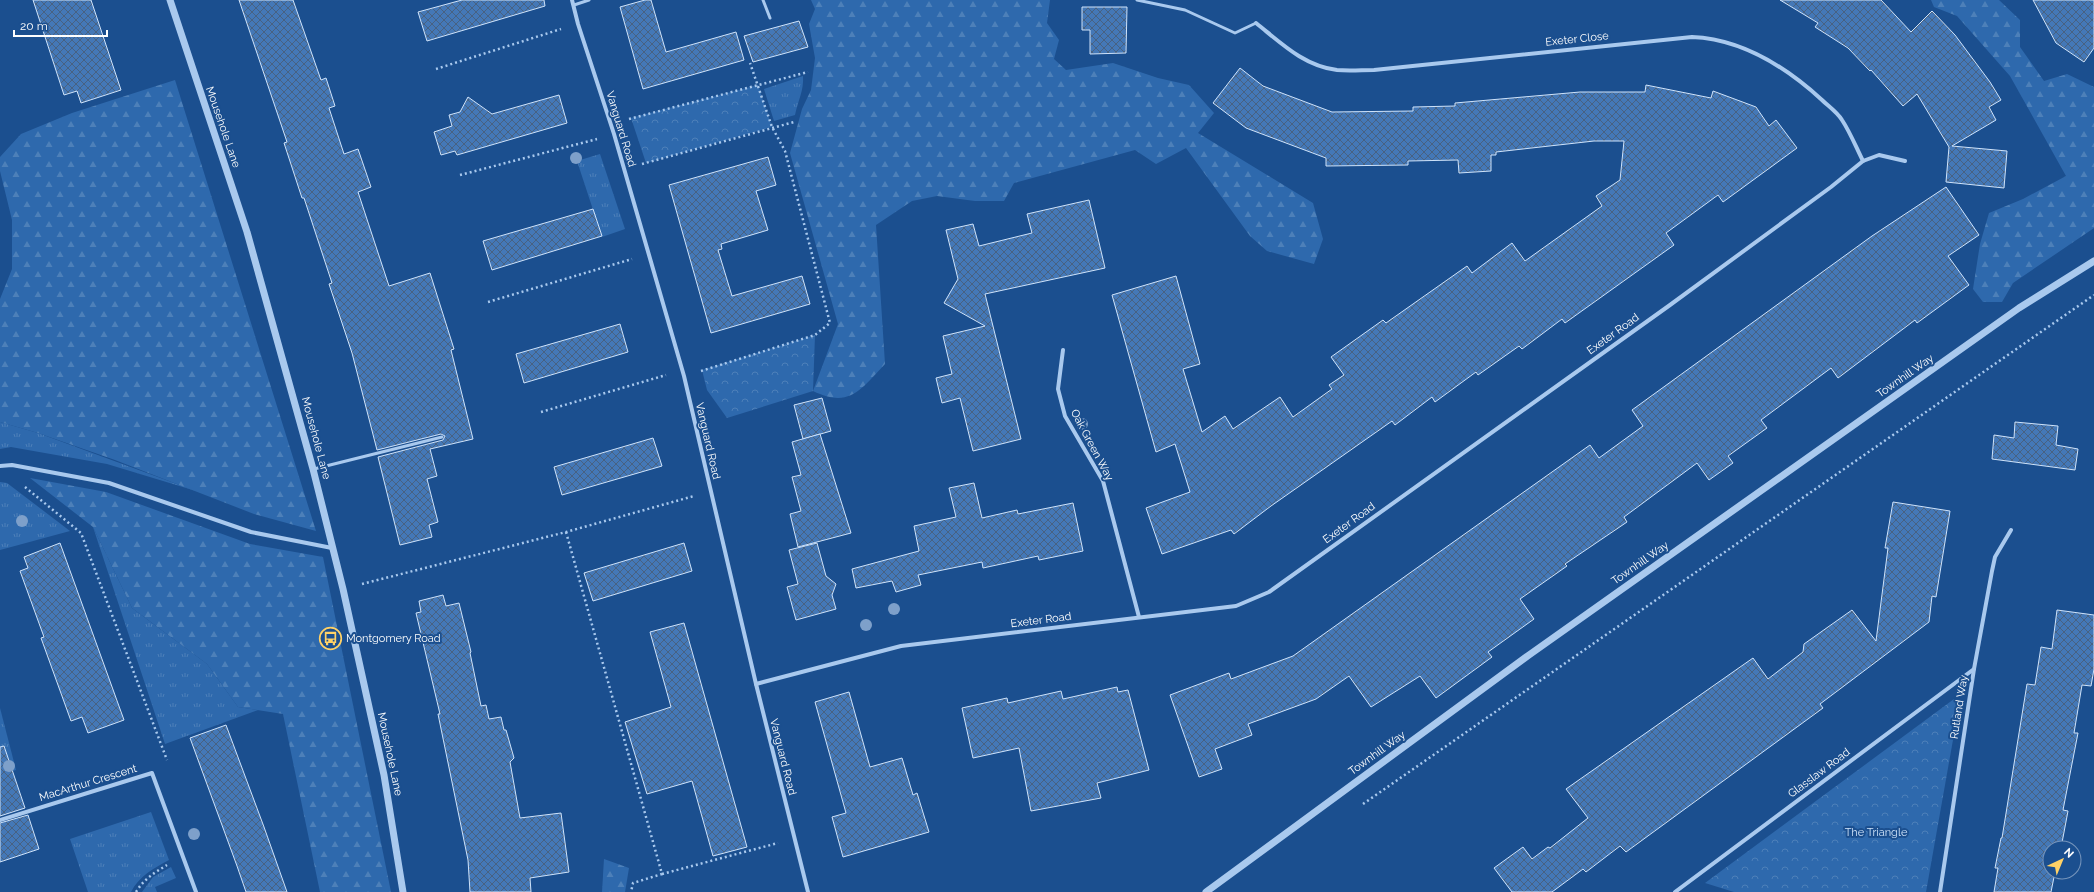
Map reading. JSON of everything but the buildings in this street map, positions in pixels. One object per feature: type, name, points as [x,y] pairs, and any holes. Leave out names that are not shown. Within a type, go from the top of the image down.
[{"type":"street","name":"Mousehole Lane","points":[[170,0],[247,232],[313,469],[384,775],[404,892]]},
{"type":"street","name":"Vanguard Road","points":[[573,2],[578,24],[614,134],[684,376],[756,684],[808,892]]},
{"type":"street","name":"Exeter Close","points":[[1256,23],[1304,60],[1321,67],[1338,70],[1374,70],[1692,37],[1718,40],[1735,44],[1766,58],[1808,88],[1841,119],[1863,161]]},
{"type":"street","points":[[1863,161],[1879,156],[1905,161]]},
{"type":"street","name":"Exeter Road","points":[[756,684],[901,646],[1236,606],[1269,592],[1670,305],[1831,188],[1863,161]]},
{"type":"street","name":"Townhill Way","points":[[1206,892],[1530,654],[2019,308],[2094,261]]},
{"type":"street","name":"Oak Green Way","points":[[1063,350],[1058,389],[1065,416],[1103,481],[1139,617]]},
{"type":"street","points":[[0,466],[12,465],[109,483],[251,532],[332,548]]},
{"type":"street","name":"Rutland Way","points":[[1940,892],[1974,669],[1995,558],[2011,530]]},
{"type":"street","name":"Glasslaw Road","points":[[1675,892],[1974,669]]},
{"type":"street","name":"MacArthur Crescent","points":[[0,820],[152,773],[196,892]]},
{"type":"lane","points":[[573,2],[589,0]]},
{"type":"lane","points":[[763,0],[770,18]]},
{"type":"lane","points":[[1137,0],[1185,10],[1235,33],[1256,23]]},
{"type":"lane","points":[[313,469],[442,437]]},
{"type":"path","points":[[436,69],[578,24]]},
{"type":"path","points":[[684,376],[815,335],[830,323],[785,151],[772,127],[750,63]]},
{"type":"path","points":[[611,124],[808,72]]},
{"type":"path","points":[[624,170],[794,122]]},
{"type":"path","points":[[460,175],[614,134]]},
{"type":"path","points":[[488,302],[649,254]]},
{"type":"path","points":[[1360,806],[2094,295]]},
{"type":"path","points":[[541,412],[682,370]]},
{"type":"path","points":[[23,486],[81,533],[169,768]]},
{"type":"path","points":[[342,589],[566,532],[711,491]]},
{"type":"path","points":[[566,532],[662,874]]},
{"type":"path","points":[[631,892],[633,883],[794,838]]},
{"type":"path","points":[[136,892],[141,883],[151,875],[184,858]]},
{"type":"green space","points":[[811,0],[1050,0],[1047,23],[1059,40],[1054,59],[1066,70],[1113,63],[1158,78],[1189,85],[1214,113],[1198,133],[1313,203],[1323,239],[1314,264],[1267,251],[1250,236],[1186,148],[1156,164],[1135,150],[1014,183],[1004,201],[975,201],[937,196],[912,201],[876,225],[885,364],[854,394],[846,397],[836,398],[813,391],[838,324],[790,153],[802,109],[811,90],[815,58],[809,24],[815,9]]},
{"type":"green space","points":[[1931,0],[1999,0],[2020,20],[2020,47],[2044,81],[2067,74],[2094,87],[2094,228],[2013,283],[2002,302],[1983,302],[1973,289],[1980,244],[1989,213],[2023,199],[2066,176],[2010,76],[1957,16],[1934,7]]},
{"type":"green space","points":[[803,76],[802,91],[795,115],[774,121],[764,89]]},
{"type":"green space","points":[[175,80],[316,531],[254,514],[115,460],[38,433],[0,422],[0,299],[12,269],[12,220],[0,171],[0,157],[21,134],[72,113]]},
{"type":"green space","points":[[758,85],[772,127],[646,163],[631,118]]},
{"type":"green space","points":[[600,154],[625,229],[602,237],[577,161]]},
{"type":"green space","points":[[815,335],[813,391],[727,418],[707,390],[702,370]]},
{"type":"green space","points":[[0,422],[38,433],[196,491],[107,464],[11,447],[0,449]]},
{"type":"green space","points":[[30,478],[106,492],[250,544],[323,557],[391,892],[320,892],[283,714],[238,707],[207,664],[132,608],[93,527]]},
{"type":"green space","points":[[0,482],[7,483],[70,531],[0,550]]},
{"type":"green space","points":[[93,527],[132,608],[207,664],[238,707],[258,710],[165,744]]},
{"type":"green space","name":"The Triangle","points":[[1954,699],[1959,706],[1926,892],[1734,892],[1705,883]]},
{"type":"green space","points":[[0,708],[16,770],[0,775]]},
{"type":"green space","points":[[151,812],[169,860],[152,869],[138,881],[131,892],[88,892],[70,839]]},
{"type":"green space","points":[[604,859],[629,868],[625,892],[602,892]]},
{"type":"green space","points":[[171,867],[176,878],[155,887],[157,892],[142,892],[153,877]]},
{"type":"place","name":"Montgomery Road","points":[[330,638]]}]
